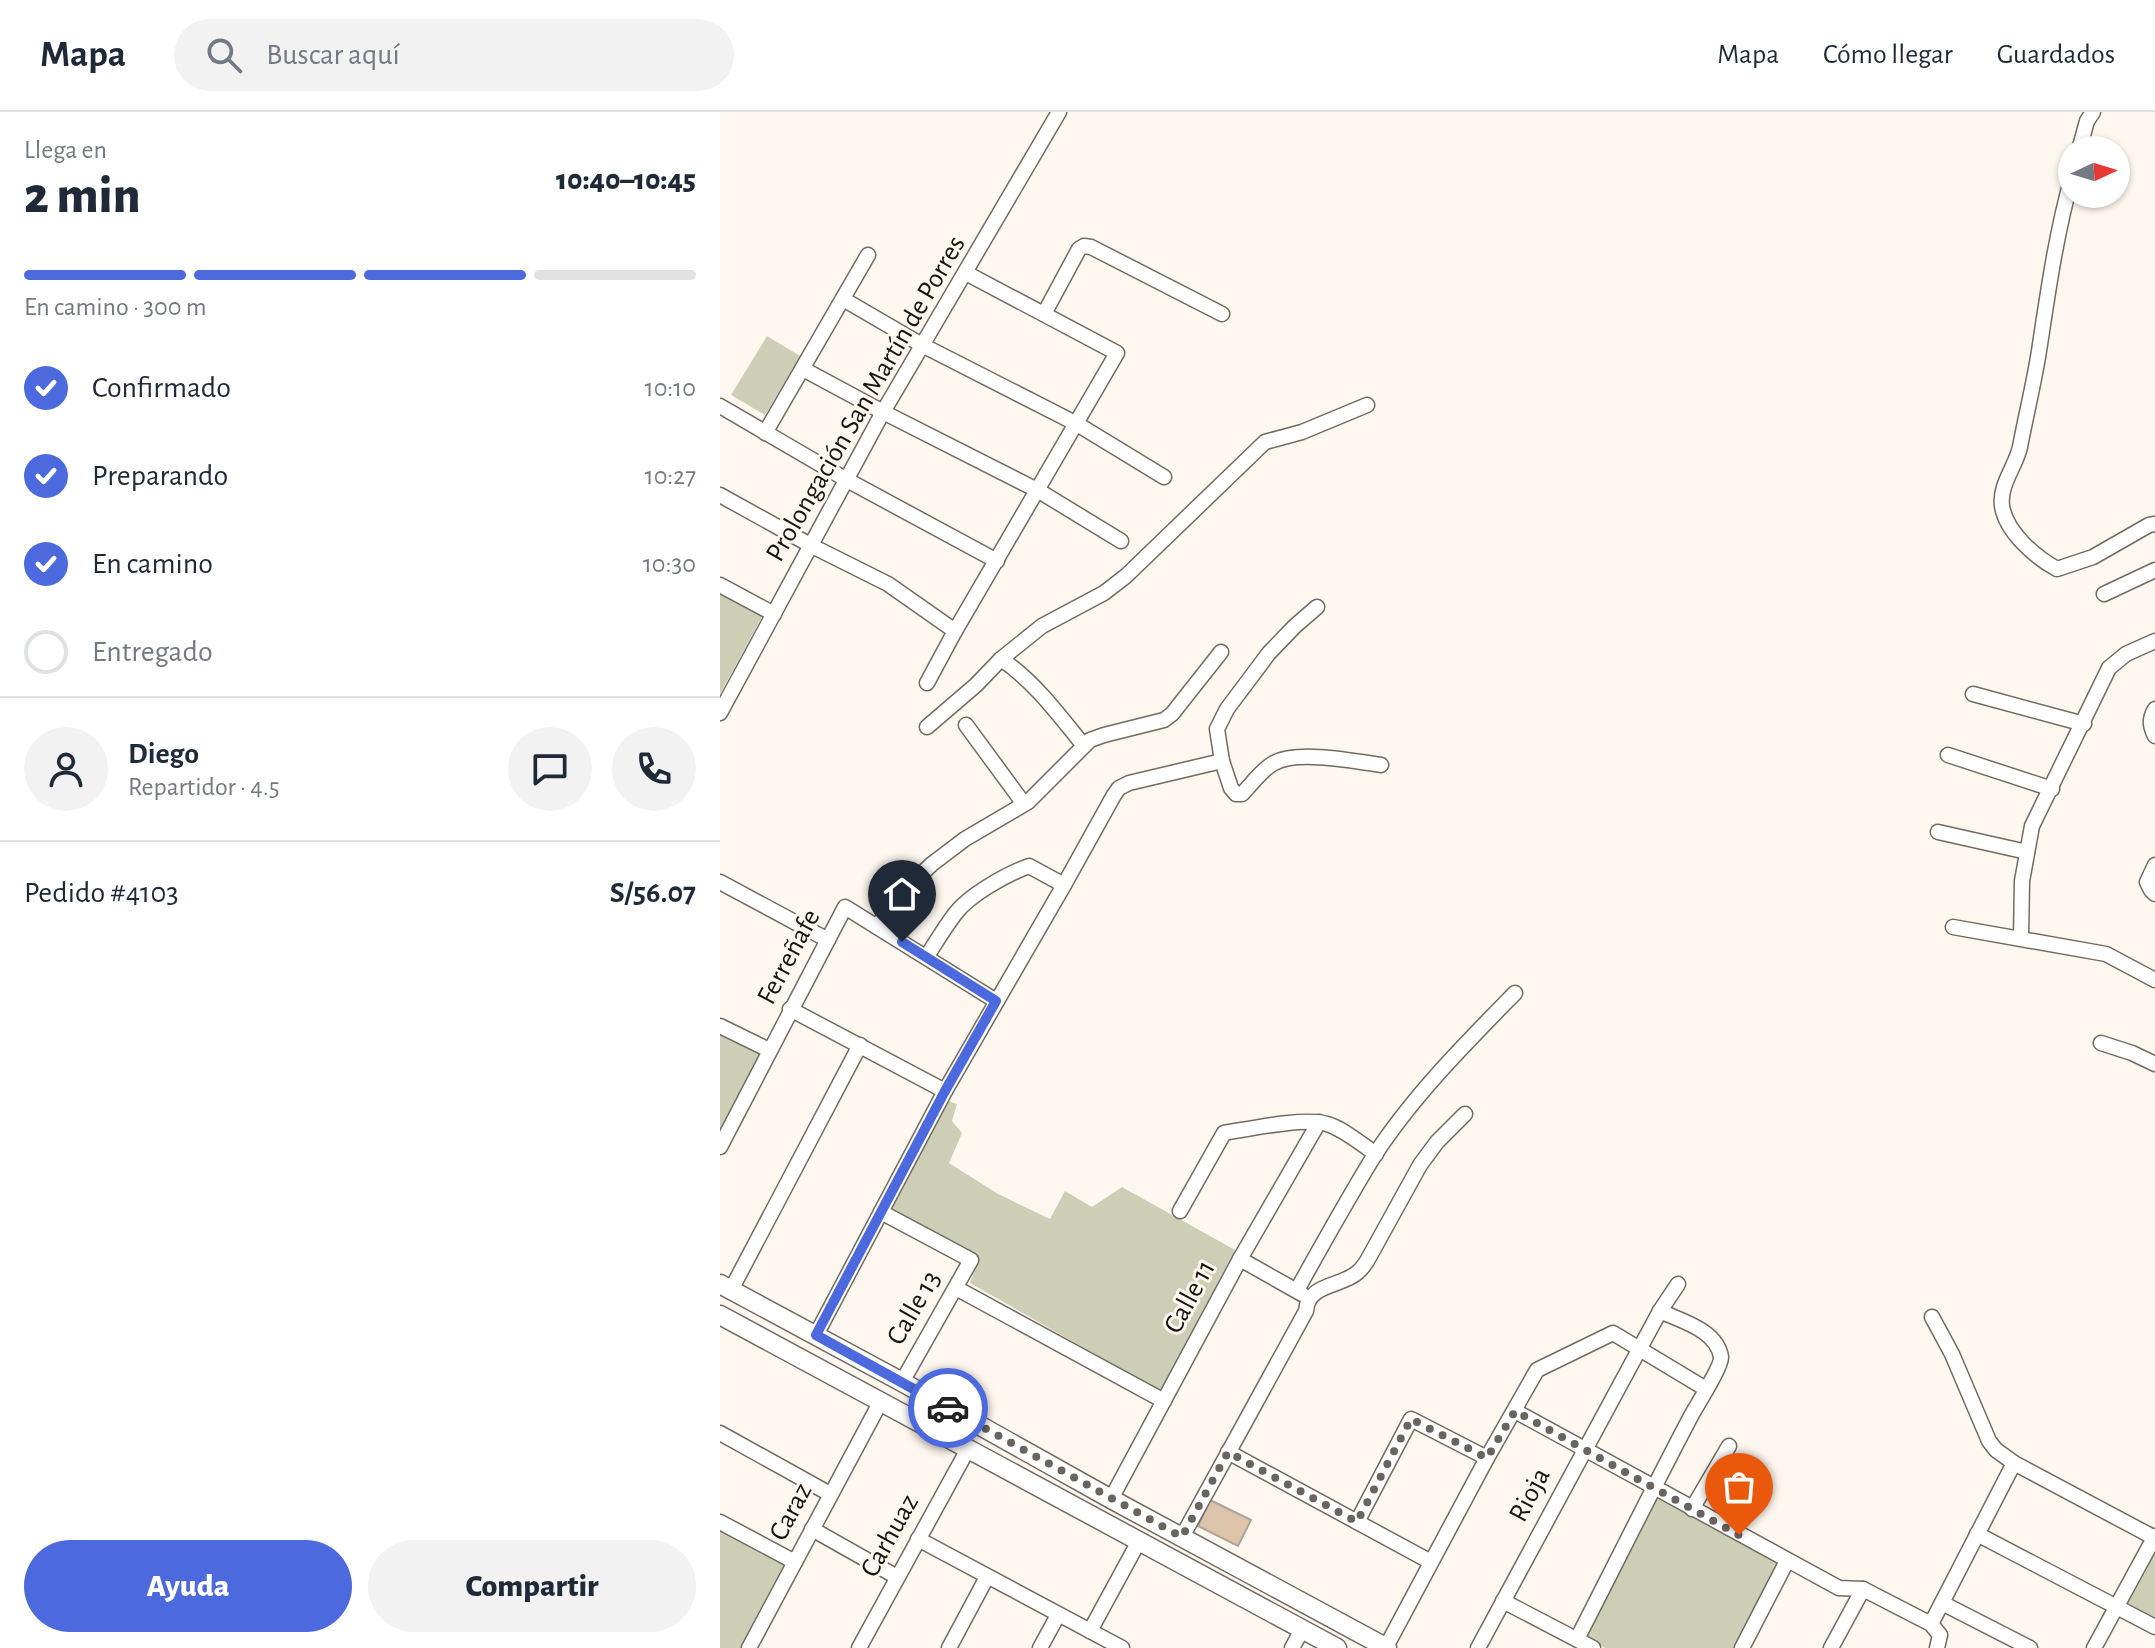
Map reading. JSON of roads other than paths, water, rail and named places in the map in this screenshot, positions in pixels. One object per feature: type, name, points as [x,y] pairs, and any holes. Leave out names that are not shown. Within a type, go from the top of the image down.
[{"type":"main road","points":[[726,1287],[1386,1648]]},
{"type":"main road","points":[[720,1315],[1337,1648]]},
{"type":"main road","points":[[1078,1508],[1090,1487]]},
{"type":"street","name":"Prolongación San Martín de Porres","points":[[720,713],[883,412],[1059,112]]},
{"type":"street","points":[[2083,136],[2093,112]]},
{"type":"street","points":[[2064,208],[2039,354],[2018,454],[2004,487],[2002,505],[2023,544],[2041,561],[2057,569],[2093,557],[2155,524]]},
{"type":"street","points":[[1044,314],[1079,249],[1084,246],[1222,314]]},
{"type":"street","points":[[765,433],[868,255]]},
{"type":"street","points":[[927,683],[1117,353],[966,273]]},
{"type":"street","points":[[843,299],[922,345],[1077,424],[1164,477]]},
{"type":"street","points":[[803,369],[1039,491],[1121,541]]},
{"type":"street","points":[[927,727],[1042,626],[1095,599],[1115,585],[1265,442],[1302,432],[1367,405]]},
{"type":"street","points":[[720,406],[847,480],[997,561]]},
{"type":"street","points":[[720,495],[888,584],[955,631]]},
{"type":"street","points":[[2104,594],[2155,570]]},
{"type":"street","points":[[720,585],[774,614]]},
{"type":"street","points":[[1317,607],[1269,653],[1227,709],[1217,729],[1222,761],[1231,788],[1236,794],[1242,794],[1276,761],[1327,757],[1381,765]]},
{"type":"street","points":[[2021,938],[2022,881],[2032,826],[2109,668],[2126,654],[2153,647]]},
{"type":"street","points":[[877,927],[898,896],[932,864],[965,839],[1024,804],[1090,740],[1164,720],[1172,714],[1221,652]]},
{"type":"street","points":[[1001,659],[1018,671],[1050,703],[1084,746]]},
{"type":"street","points":[[1973,694],[2084,724]]},
{"type":"street","points":[[2155,709],[2150,718],[2150,727],[2155,736]]},
{"type":"street","points":[[966,725],[1024,804]]},
{"type":"street","points":[[1948,755],[2052,789]]},
{"type":"street","points":[[816,1335],[945,1091],[1114,795],[1129,783],[1222,761]]},
{"type":"street","points":[[1938,832],[2027,852]]},
{"type":"street","points":[[2155,865],[2147,882],[2155,894]]},
{"type":"street","points":[[927,956],[957,911],[1005,878],[1029,866],[1064,885]]},
{"type":"street","points":[[722,889],[828,940]]},
{"type":"street","name":"Ferreñafe","points":[[720,1147],[845,907],[996,1001]]},
{"type":"street","points":[[1953,927],[2106,954],[2155,980]]},
{"type":"street","points":[[1297,1290],[1376,1154],[1418,1097],[1515,993]]},
{"type":"street","points":[[790,1009],[945,1091]]},
{"type":"street","points":[[720,1026],[769,1050]]},
{"type":"street","points":[[2101,1043],[2155,1064]]},
{"type":"street","points":[[726,1287],[860,1045]]},
{"type":"street","points":[[1306,1302],[1320,1288],[1358,1273],[1420,1165],[1437,1142],[1465,1114]]},
{"type":"street","points":[[1180,1211],[1224,1133],[1319,1122],[1329,1124],[1376,1154]]},
{"type":"street","name":"Calle 11","points":[[1111,1499],[1240,1259],[1319,1122]]},
{"type":"street","name":"Calle 13","points":[[881,1212],[971,1260],[902,1382]]},
{"type":"street","points":[[1182,1537],[1306,1311],[1304,1295],[1240,1259]]},
{"type":"street","name":"Rioja","points":[[1478,1648],[1660,1311],[1678,1284]]},
{"type":"street","points":[[956,1288],[1164,1401]]},
{"type":"street","points":[[1577,1639],[1720,1366],[1717,1348],[1704,1331],[1660,1311]]},
{"type":"street","points":[[1932,1317],[1952,1354],[1989,1441],[1996,1450],[2014,1463],[2155,1537],[2094,1648]]},
{"type":"street","points":[[1386,1648],[1537,1370],[1613,1333],[1706,1389]]},
{"type":"street","name":"Caraz","points":[[749,1648],[881,1401]]},
{"type":"street","points":[[1515,1411],[1839,1588],[1863,1589],[1936,1636],[1942,1603],[2014,1463]]},
{"type":"street","points":[[1357,1522],[1411,1419],[1487,1458]]},
{"type":"street","points":[[720,1433],[830,1494]]},
{"type":"street","points":[[1692,1509],[1729,1446]]},
{"type":"street","name":"Carhuaz","points":[[859,1648],[968,1449]]},
{"type":"street","points":[[1228,1452],[1431,1562]]},
{"type":"street","points":[[720,1522],[795,1562]]},
{"type":"street","points":[[812,1529],[897,1577]]},
{"type":"street","points":[[1977,1534],[2155,1627]]},
{"type":"street","points":[[918,1539],[1122,1648]]},
{"type":"street","points":[[1090,1631],[1139,1541]]},
{"type":"street","points":[[1742,1648],[1787,1561]]},
{"type":"street","points":[[949,1648],[987,1577]]},
{"type":"street","points":[[1831,1648],[1863,1589]]},
{"type":"street","points":[[1503,1601],[1593,1648]]},
{"type":"street","points":[[1942,1603],[2030,1648]]},
{"type":"street","points":[[1040,1648],[1058,1615]]},
{"type":"street","points":[[1292,1648],[1302,1630]]}]
